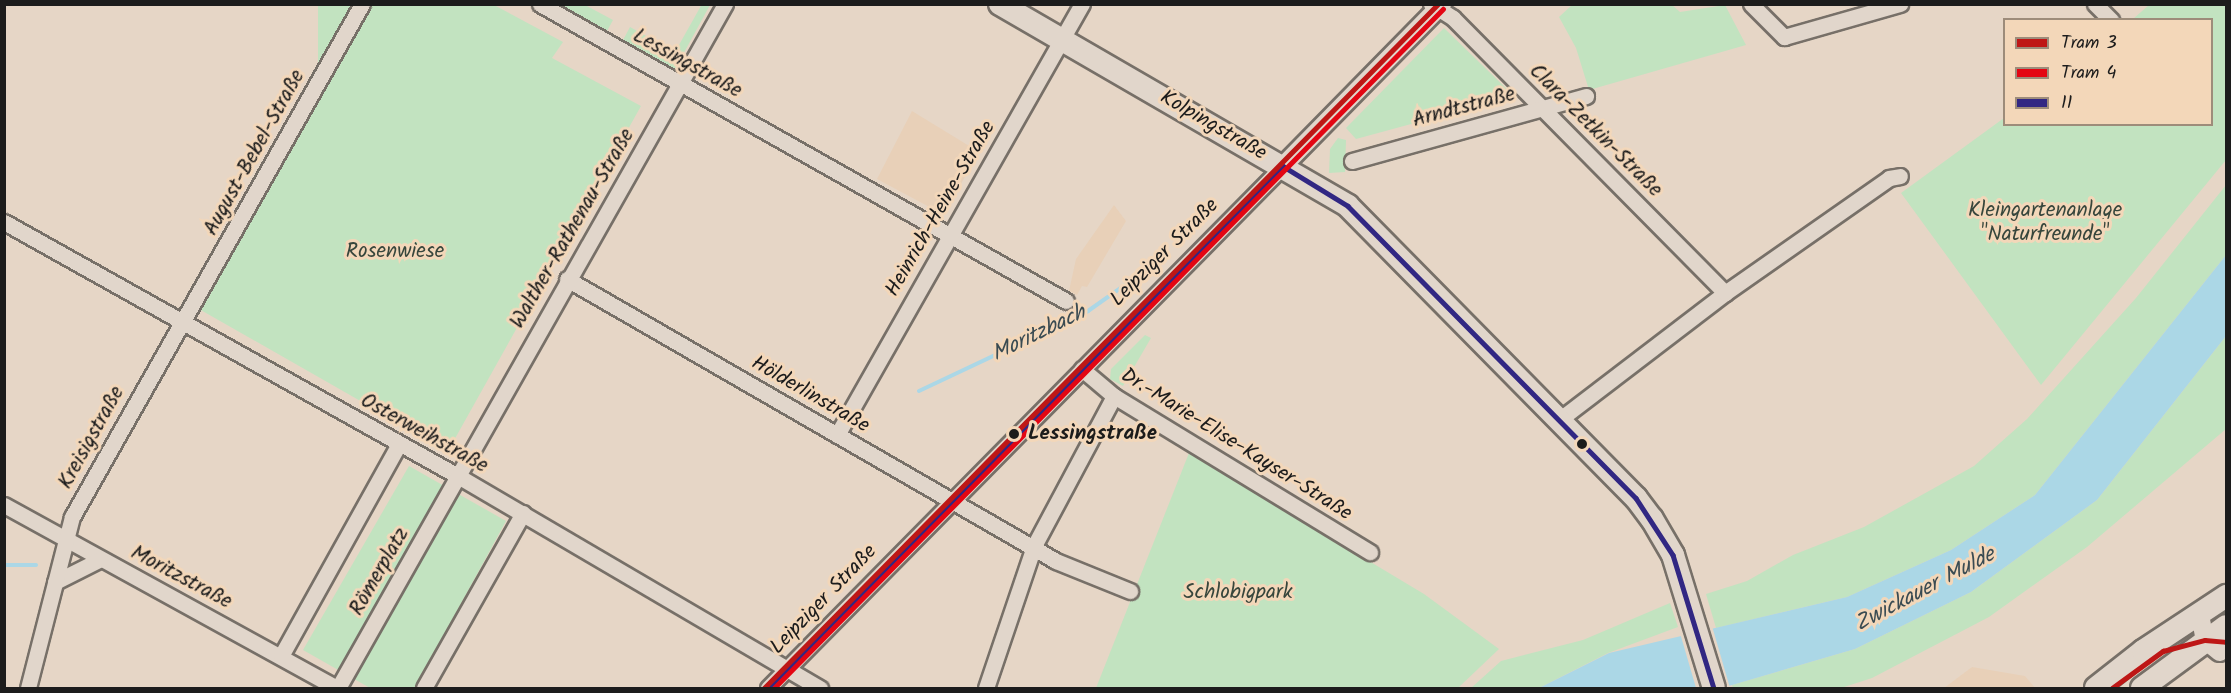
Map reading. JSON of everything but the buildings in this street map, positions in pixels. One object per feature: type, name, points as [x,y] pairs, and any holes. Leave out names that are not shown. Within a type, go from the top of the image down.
[{"type":"main road","name":"Kolpingstraße","points":[[1000,4],[1283,166],[1347,206],[1636,498],[1674,560],[1714,688]]},
{"type":"main road","points":[[2142,688],[2184,655],[2216,635],[2226,596]]},
{"type":"main road","points":[[2096,688],[2175,630],[2216,635]]},
{"type":"street","name":"August-Bebel-Straße","points":[[184,322],[362,4]]},
{"type":"street","name":"Lessingstraße","points":[[540,4],[1066,302]]},
{"type":"street","name":"Walther-Rathenau-Straße","points":[[458,476],[567,279],[725,4]]},
{"type":"street","points":[[1751,4],[1784,37],[1900,4]]},
{"type":"street","points":[[2095,4],[2109,18]]},
{"type":"street","name":"Clara-Zetkin-Straße","points":[[1437,6],[1453,18],[1725,293]]},
{"type":"street","name":"Leipziger Straße","points":[[768,688],[1283,166],[1437,6]]},
{"type":"street","name":"Heinrich-Heine-Straße","points":[[837,435],[1078,11]]},
{"type":"street","name":"Arndtstraße","points":[[1352,161],[1515,114],[1545,110],[1587,96]]},
{"type":"street","points":[[1559,420],[1725,293],[1889,178],[1900,176]]},
{"type":"street","name":"Osterweihstraße","points":[[4,222],[523,513],[820,688]]},
{"type":"street","name":"Hölderlinstraße","points":[[567,279],[1034,546],[1056,561],[1130,591]]},
{"type":"street","name":"Kreisigstraße","points":[[28,688],[65,540],[78,507],[184,322]]},
{"type":"street","name":"Dr.-Marie-Elise-Kayser-Straße","points":[[1082,369],[1114,396],[1370,552]]},
{"type":"street","points":[[986,688],[1034,546],[1114,396]]},
{"type":"street","points":[[281,656],[399,444]]},
{"type":"street","name":"Römerplatz","points":[[338,688],[458,476]]},
{"type":"street","name":"Moritzstraße","points":[[4,505],[338,688]]},
{"type":"street","points":[[424,688],[523,513]]},
{"type":"street","points":[[55,582],[101,559]]},
{"type":"shaded area","points":[[912,111],[979,152],[948,207],[945,201],[934,206],[937,211],[877,179]]},
{"type":"shaded area","points":[[1114,205],[1126,221],[1087,287],[1082,286],[1077,295],[1069,291],[1076,259]]},
{"type":"shaded area","points":[[1972,667],[2025,676],[2035,688],[1944,688]]},
{"type":"green space","points":[[702,4],[710,5],[674,71],[622,42],[630,27],[675,52]]},
{"type":"green space","points":[[318,5],[353,5],[353,332],[318,332]]},
{"type":"green space","name":"Rosenwiese","points":[[372,5],[494,5],[563,42],[552,58],[641,106],[448,451],[199,309]]},
{"type":"green space","points":[[556,5],[585,5],[613,20],[606,33]]},
{"type":"green space","points":[[1572,5],[1672,5],[1680,12],[1725,5],[1746,45],[1589,90],[1576,48],[1559,17]]},
{"type":"green space","name":"Kleingartenanlage \"Naturfreunde\"","points":[[2149,5],[2226,5],[2226,160],[2041,385],[1901,193],[2003,119],[2003,126],[2213,126],[2213,18],[2134,18]]},
{"type":"green space","points":[[1444,28],[1514,96],[1356,139],[1346,128]]},
{"type":"green space","points":[[1338,138],[1346,140],[1345,172],[1329,173],[1330,149]]},
{"type":"green space","points":[[2226,185],[2226,255],[2035,495],[1951,550],[1847,597],[1716,628],[1706,594],[1747,581],[1793,555],[1864,527],[1974,466],[2027,419],[2136,298]]},
{"type":"green space","points":[[1145,335],[1151,338],[1123,386],[1110,379],[1111,369]]},
{"type":"green space","points":[[2226,336],[2226,429],[2087,547],[1989,617],[1872,678],[1841,688],[1733,688],[1732,685],[1855,649],[1971,592],[2097,500]]},
{"type":"green space","name":"Schlobigpark","points":[[1189,453],[1424,594],[1499,649],[1458,688],[1096,688]]},
{"type":"green space","points":[[409,466],[506,521],[415,688],[370,688],[303,650]]},
{"type":"green space","points":[[1670,603],[1678,627],[1608,653],[1539,688],[1471,688],[1501,661],[1583,640]]},
{"type":"water","name":"Zwickauer Mulde","points":[[2226,255],[2226,336],[2097,500],[1971,592],[1855,649],[1722,688],[1539,688],[1609,653],[1847,597],[1951,550],[2035,495]]},
{"type":"pier","points":[[1712,626],[1730,688],[1696,688],[1680,633]]},
{"type":"waterway","name":"Moritzbach","points":[[919,391],[1088,311],[1153,265]]},
{"type":"waterway","name":"Moritzbach","points":[[4,565],[36,565]]},
{"type":"tram line","name":"3","points":[[764,688],[1438,4]]},
{"type":"tram line","name":"4","points":[[774,688],[1443,9]]},
{"type":"tram line","name":"3","points":[[2112,688],[2163,651],[2205,640],[2226,642]]},
{"type":"transit line","name":"11","points":[[1283,166],[1348,206],[1636,498],[1673,555],[1714,688]]},
{"type":"transit line","name":"11","points":[[768,688],[1283,166]]},
{"type":"place","name":"Lessingstraße","points":[[1014,434]]}]
